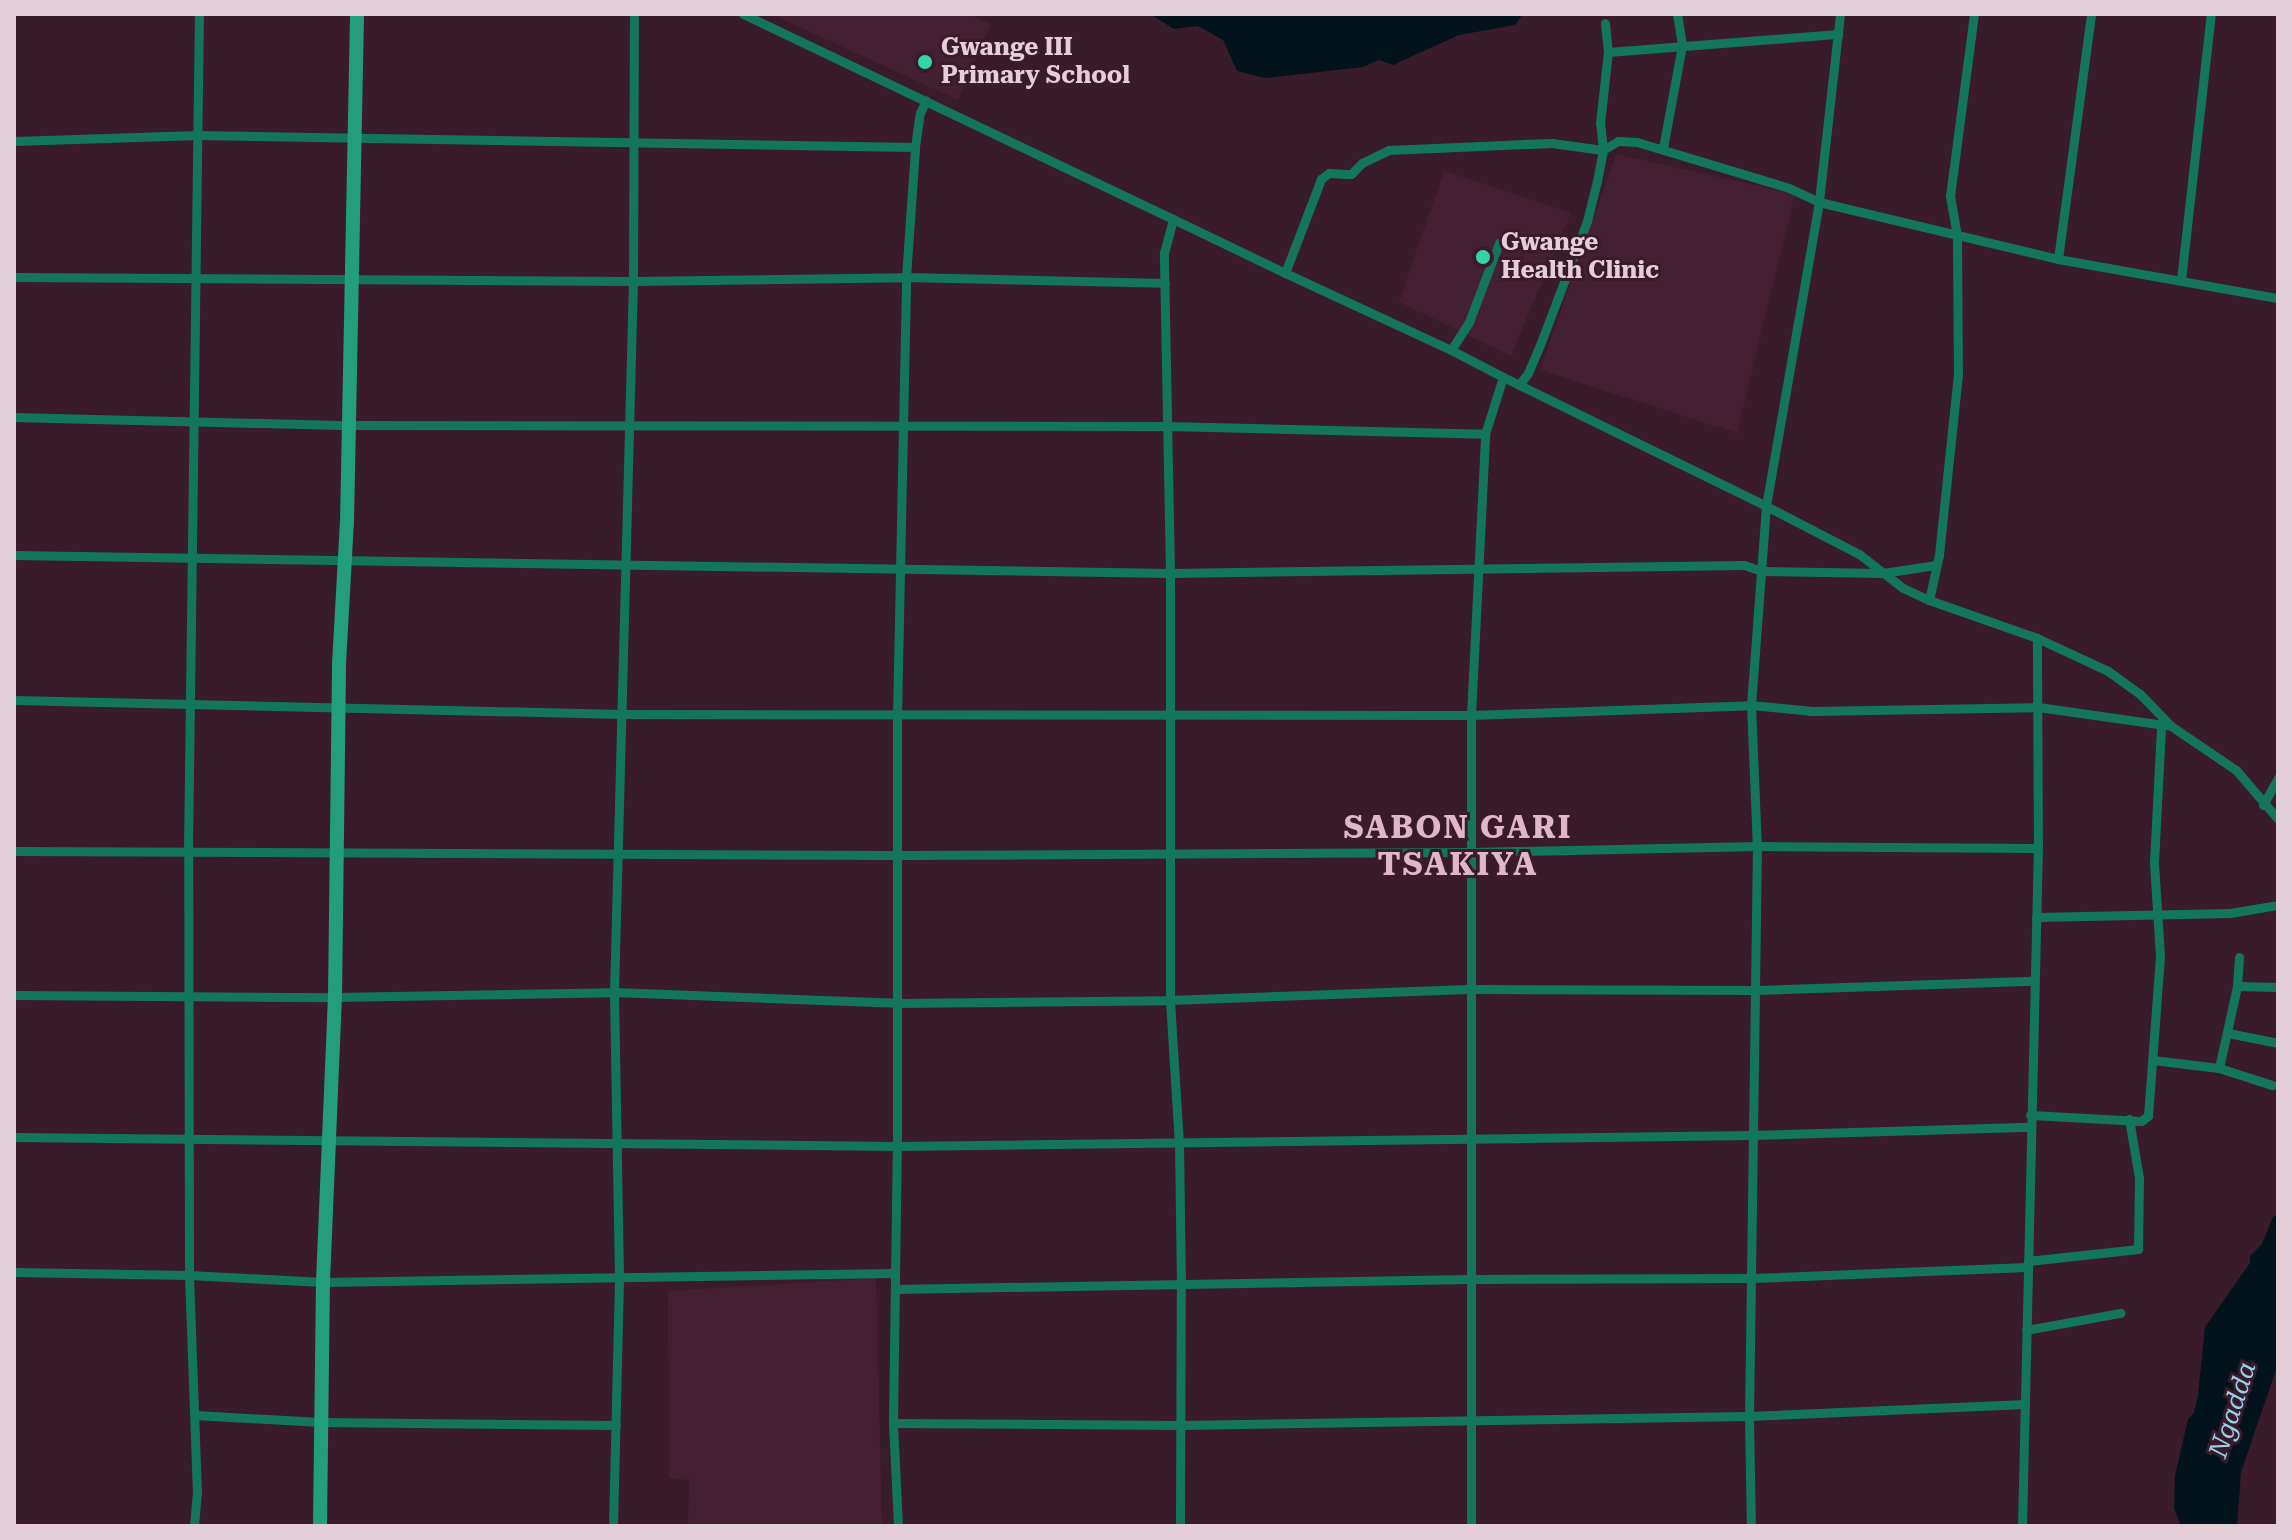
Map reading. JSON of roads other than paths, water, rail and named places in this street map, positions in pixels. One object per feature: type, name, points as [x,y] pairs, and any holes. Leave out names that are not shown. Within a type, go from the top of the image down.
[{"type":"main road","points":[[320,1526],[323,1282],[335,997],[341,707],[339,664],[346,561],[357,14]]},
{"type":"street","points":[[194,1526],[197,1493],[189,1275],[188,851],[199,14]]},
{"type":"street","points":[[613,1526],[619,1279],[614,1143],[614,992],[623,562],[633,281],[634,14]]},
{"type":"street","points":[[743,14],[1451,350],[1859,554],[1883,573],[1929,600],[2037,638],[2108,671],[2140,694],[2166,727],[2154,862],[2159,915],[2148,1116],[2141,1121],[2030,1115]]},
{"type":"street","points":[[1663,148],[1682,45],[1677,14]]},
{"type":"street","points":[[1751,1526],[1749,1416],[1757,846],[1751,705],[1766,506],[1819,202],[1840,14]]},
{"type":"street","points":[[1929,600],[1936,565],[1958,374],[1957,235],[1950,196],[1974,14]]},
{"type":"street","points":[[2058,259],[2091,14]]},
{"type":"street","points":[[2181,280],[2211,14]]},
{"type":"street","points":[[1519,385],[1528,373],[1587,221],[1603,150],[1600,123],[1608,52],[1605,23]]},
{"type":"street","points":[[1608,52],[1838,34]]},
{"type":"street","points":[[898,1526],[893,1423],[899,855],[897,715],[906,277],[915,147],[920,113],[926,100]]},
{"type":"street","points":[[14,141],[198,135],[356,136],[632,145],[915,147]]},
{"type":"street","points":[[1285,273],[1321,179],[1329,173],[1351,174],[1378,153],[1435,147],[1552,143],[1603,150],[1618,141],[1663,148],[1789,188],[1819,202],[1957,235],[2058,259],[2278,298]]},
{"type":"street","points":[[1173,219],[1164,253],[1170,573],[1170,1000],[1179,1144],[1181,1286],[1180,1526]]},
{"type":"street","points":[[1451,350],[1469,322],[1499,243]]},
{"type":"street","points":[[14,277],[633,281],[906,277],[1165,283]]},
{"type":"street","points":[[1471,1526],[1471,715],[1485,434],[1503,377]]},
{"type":"street","points":[[14,417],[349,425],[1167,426],[1485,434]]},
{"type":"street","points":[[14,555],[623,562],[901,571],[1170,573],[1744,565],[1761,571],[1883,573],[1936,565]]},
{"type":"street","points":[[2022,1526],[2038,848],[2037,638]]},
{"type":"street","points":[[14,700],[621,714],[1171,716],[1471,715],[1751,705],[1812,711],[2038,707],[2113,716],[2166,727],[2236,770],[2278,819]]},
{"type":"street","points":[[2263,805],[2278,778]]},
{"type":"street","points":[[14,851],[899,855],[1470,852],[1757,846],[2038,848]]},
{"type":"street","points":[[2036,917],[2230,913],[2278,905]]},
{"type":"street","points":[[2219,1068],[2237,986],[2239,957]]},
{"type":"street","points":[[14,995],[335,997],[614,992],[897,1003],[1170,1000],[1469,989],[1756,990],[2033,981]]},
{"type":"street","points":[[2237,986],[2278,987]]},
{"type":"street","points":[[2228,1033],[2278,1043]]},
{"type":"street","points":[[2153,1060],[2219,1068],[2272,1085]]},
{"type":"street","points":[[895,1289],[1469,1279],[1753,1278],[2028,1264],[2138,1249],[2139,1178],[2129,1119]]},
{"type":"street","points":[[14,1137],[897,1146],[1753,1135],[2030,1127]]},
{"type":"street","points":[[14,1272],[189,1275],[323,1282],[894,1273]]},
{"type":"street","points":[[2026,1330],[2120,1313]]},
{"type":"street","points":[[893,1423],[1182,1425],[1471,1418],[1749,1416],[2025,1404]]},
{"type":"street","points":[[195,1415],[321,1422],[616,1425]]},
{"type":"water","points":[[1150,14],[1523,14],[1515,25],[1459,35],[1393,65],[1379,60],[1363,67],[1265,78],[1237,71],[1223,40],[1198,26],[1174,29]]},
{"type":"water","name":"Ngadda","points":[[2278,1214],[2278,1364],[2241,1472],[2237,1526],[2181,1526],[2174,1508],[2175,1476],[2188,1419],[2194,1413],[2198,1395],[2205,1327],[2250,1263],[2250,1256],[2262,1244],[2273,1217]]},
{"type":"place","name":"Gwange III Primary School","points":[[925,62]]},
{"type":"place","name":"Gwange Health Clinic","points":[[1483,257]]},
{"type":"district","name":"SABON GARI TSAKIYA","points":[[1458,846]]}]
